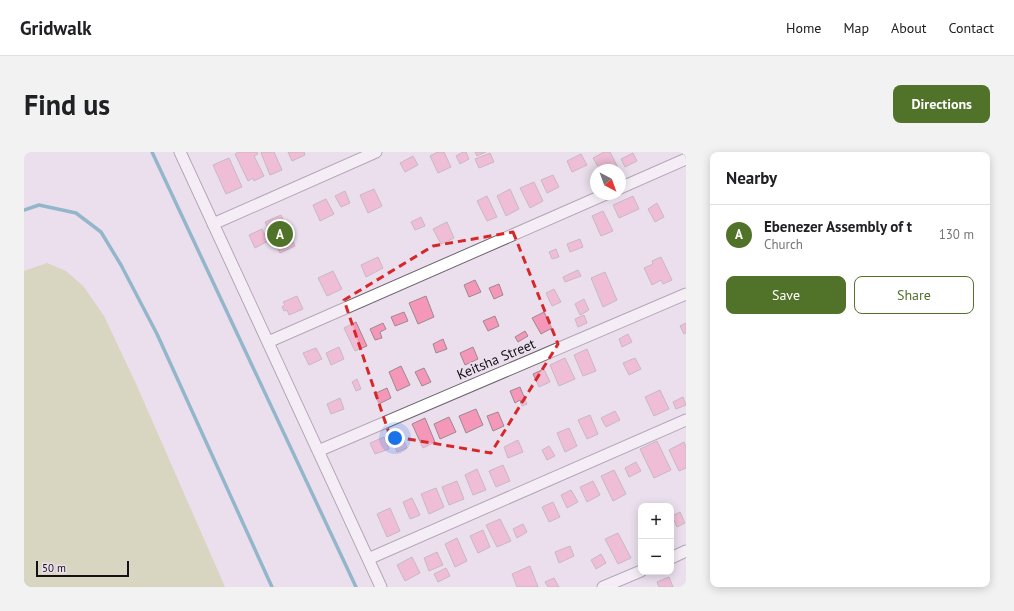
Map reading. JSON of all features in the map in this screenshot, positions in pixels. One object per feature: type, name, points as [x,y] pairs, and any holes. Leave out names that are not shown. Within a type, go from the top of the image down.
[{"type":"street","points":[[180,152],[381,587]]},
{"type":"street","points":[[213,224],[376,152]]},
{"type":"street","points":[[626,185],[686,159]]},
{"type":"street","points":[[268,342],[592,200]]},
{"type":"street","name":"Keitsha Street","points":[[318,451],[686,294]]},
{"type":"street","points":[[368,559],[686,420]]},
{"type":"street","points":[[674,557],[686,551]]},
{"type":"street","points":[[603,587],[638,572]]},
{"type":"highlighted area","points":[[513,232],[558,344],[491,453],[390,436],[344,300],[433,246]]},
{"type":"green space","points":[[47,263],[66,271],[84,287],[104,316],[137,386],[225,587],[24,587],[24,271]]},
{"type":"building","points":[[239,152],[257,152],[258,154],[254,156],[264,176],[254,181],[253,178],[248,181],[235,154]]},
{"type":"building","points":[[274,152],[282,170],[270,175],[261,153]]},
{"type":"building","points":[[288,152],[304,152],[305,155],[292,161]]},
{"type":"building","points":[[438,152],[444,152],[451,167],[438,173],[430,156]]},
{"type":"building","points":[[466,152],[469,159],[460,164],[456,156]]},
{"type":"building","points":[[475,152],[486,152],[477,156]]},
{"type":"building","points":[[604,152],[610,152],[616,164],[596,164],[593,158]]},
{"type":"building","points":[[490,153],[494,162],[479,168],[475,159]]},
{"type":"building","points":[[633,153],[637,161],[626,166],[626,164],[624,164],[621,159]]},
{"type":"building","points":[[581,154],[587,165],[572,172],[567,161]]},
{"type":"building","points":[[413,156],[418,165],[405,172],[400,163]]},
{"type":"building","points":[[229,158],[242,187],[226,194],[213,165]]},
{"type":"building","points":[[553,175],[559,187],[547,193],[541,180]]},
{"type":"building","points":[[534,182],[543,201],[530,208],[520,188]]},
{"type":"building","points":[[374,189],[382,206],[368,213],[360,195]]},
{"type":"building","points":[[510,189],[519,209],[506,216],[497,196]]},
{"type":"building","points":[[345,191],[350,203],[341,207],[335,196]]},
{"type":"building","points":[[487,196],[497,217],[487,221],[477,201]]},
{"type":"building","points":[[633,196],[639,209],[619,218],[613,205]]},
{"type":"building","points":[[326,199],[334,214],[320,221],[313,205]]},
{"type":"building","points":[[657,203],[664,217],[655,222],[648,209]]},
{"type":"building","points":[[603,211],[613,231],[601,236],[592,216]]},
{"type":"building","points":[[281,215],[295,246],[280,253],[265,222]]},
{"type":"building","points":[[421,217],[425,226],[415,230],[411,222]]},
{"type":"building","points":[[447,222],[454,238],[441,244],[433,229]]},
{"type":"building","points":[[262,229],[268,241],[255,248],[249,235]]},
{"type":"building","points":[[580,239],[583,247],[570,252],[567,244]]},
{"type":"building","points":[[556,249],[559,257],[552,259],[549,252]]},
{"type":"building","points":[[378,257],[383,268],[366,277],[361,265]]},
{"type":"building","points":[[661,257],[672,280],[663,284],[661,280],[652,285],[644,268],[653,264],[652,261]]},
{"type":"building","points":[[578,270],[581,276],[565,282],[563,277]]},
{"type":"building","points":[[333,271],[342,289],[327,296],[318,278]]},
{"type":"building","points":[[605,272],[617,300],[603,307],[591,278]]},
{"type":"building","points":[[475,280],[481,292],[469,297],[464,285]]},
{"type":"building","points":[[499,284],[503,295],[494,299],[489,288]]},
{"type":"building","points":[[554,289],[561,302],[552,306],[546,293]]},
{"type":"building","points":[[297,296],[303,309],[289,315],[287,310],[284,311],[282,307],[285,305],[283,302]]},
{"type":"building","points":[[426,296],[434,317],[418,324],[409,303]]},
{"type":"building","points":[[584,299],[589,310],[580,315],[575,304]]},
{"type":"building","points":[[404,312],[408,321],[395,326],[391,317]]},
{"type":"building","points":[[544,312],[552,328],[541,334],[532,318]]},
{"type":"building","points":[[584,315],[587,323],[578,327],[575,319]]},
{"type":"building","points":[[495,316],[499,326],[488,331],[483,321]]},
{"type":"building","points":[[356,322],[367,346],[355,351],[344,328]]},
{"type":"building","points":[[383,323],[386,329],[380,332],[382,338],[375,340],[370,329]]},
{"type":"building","points":[[686,323],[686,333],[684,334],[680,326]]},
{"type":"building","points":[[525,331],[528,336],[518,342],[515,337]]},
{"type":"building","points":[[628,334],[632,342],[622,347],[619,339]]},
{"type":"building","points":[[443,339],[447,349],[436,353],[433,344]]},
{"type":"building","points":[[339,347],[344,359],[331,365],[326,353]]},
{"type":"building","points":[[473,347],[478,359],[465,365],[460,353]]},
{"type":"building","points":[[316,348],[322,359],[309,365],[303,353]]},
{"type":"building","points":[[587,349],[596,371],[583,376],[574,355]]},
{"type":"building","points":[[565,358],[575,379],[559,386],[550,365]]},
{"type":"building","points":[[635,358],[641,369],[629,375],[623,363]]},
{"type":"building","points":[[401,366],[410,385],[397,391],[389,372]]},
{"type":"building","points":[[424,368],[431,382],[422,386],[415,372]]},
{"type":"building","points":[[544,369],[550,382],[539,387],[533,374]]},
{"type":"building","points":[[357,379],[361,389],[356,391],[352,382]]},
{"type":"building","points":[[520,387],[527,404],[522,406],[520,400],[515,403],[510,391]]},
{"type":"building","points":[[387,388],[391,398],[379,404],[374,394]]},
{"type":"building","points":[[660,390],[669,409],[654,416],[645,397]]},
{"type":"building","points":[[683,397],[686,405],[676,409],[673,402]]},
{"type":"building","points":[[340,398],[344,409],[331,414],[327,404]]},
{"type":"building","points":[[476,409],[483,425],[466,433],[459,416]]},
{"type":"building","points":[[615,411],[620,420],[606,427],[601,418]]},
{"type":"building","points":[[498,412],[504,426],[493,431],[487,416]]},
{"type":"building","points":[[590,415],[598,434],[587,439],[578,420]]},
{"type":"building","points":[[449,417],[456,432],[440,439],[434,424]]},
{"type":"building","points":[[425,418],[435,442],[423,448],[412,424]]},
{"type":"building","points":[[569,428],[577,446],[565,452],[557,433]]},
{"type":"building","points":[[401,434],[407,448],[397,452],[392,438]]},
{"type":"building","points":[[384,437],[389,449],[375,454],[370,443]]},
{"type":"building","points":[[518,440],[523,452],[508,458],[504,447]]},
{"type":"building","points":[[657,441],[671,470],[654,478],[640,449]]},
{"type":"building","points":[[684,442],[686,447],[686,468],[679,471],[669,450]]},
{"type":"building","points":[[549,446],[555,456],[547,460],[542,450]]},
{"type":"building","points":[[636,462],[641,471],[629,477],[625,468]]},
{"type":"building","points":[[503,465],[510,481],[496,487],[489,471]]},
{"type":"building","points":[[477,469],[486,490],[473,495],[465,475]]},
{"type":"building","points":[[614,470],[626,494],[613,501],[601,476]]},
{"type":"building","points":[[457,481],[464,499],[449,505],[442,487]]},
{"type":"building","points":[[593,481],[600,495],[587,502],[580,487]]},
{"type":"building","points":[[436,488],[444,507],[429,514],[421,494]]},
{"type":"building","points":[[571,490],[578,502],[567,508],[561,495]]},
{"type":"building","points":[[412,498],[420,515],[410,519],[403,502]]},
{"type":"building","points":[[553,502],[560,517],[549,522],[542,507]]},
{"type":"building","points":[[390,508],[400,531],[387,537],[377,514]]},
{"type":"building","points":[[680,512],[685,523],[677,527],[674,520],[674,515]]},
{"type":"building","points":[[500,519],[511,541],[497,547],[486,525]]},
{"type":"building","points":[[523,524],[527,532],[517,538],[513,529]]},
{"type":"building","points":[[483,530],[490,547],[478,553],[470,536]]},
{"type":"building","points":[[618,533],[631,558],[618,564],[605,539]]},
{"type":"building","points":[[457,538],[467,561],[455,567],[445,544]]},
{"type":"building","points":[[570,546],[574,556],[559,563],[555,552]]},
{"type":"building","points":[[437,552],[443,565],[429,571],[424,558]]},
{"type":"building","points":[[601,554],[606,563],[596,569],[591,560]]},
{"type":"building","points":[[412,557],[420,573],[405,581],[397,565]]},
{"type":"building","points":[[530,566],[538,587],[517,587],[512,574]]},
{"type":"building","points":[[446,568],[450,576],[438,582],[434,574]]},
{"type":"building","points":[[669,577],[673,587],[659,587],[657,582]]},
{"type":"building","points":[[554,578],[559,587],[548,587],[545,582]]},
{"type":"waterway","points":[[152,152],[356,587]]},
{"type":"waterway","points":[[24,210],[39,205],[76,213],[101,232],[121,265],[157,334],[272,587]]},
{"type":"place","name":"Ebenezer Assembly of t","points":[[280,234]]}]
